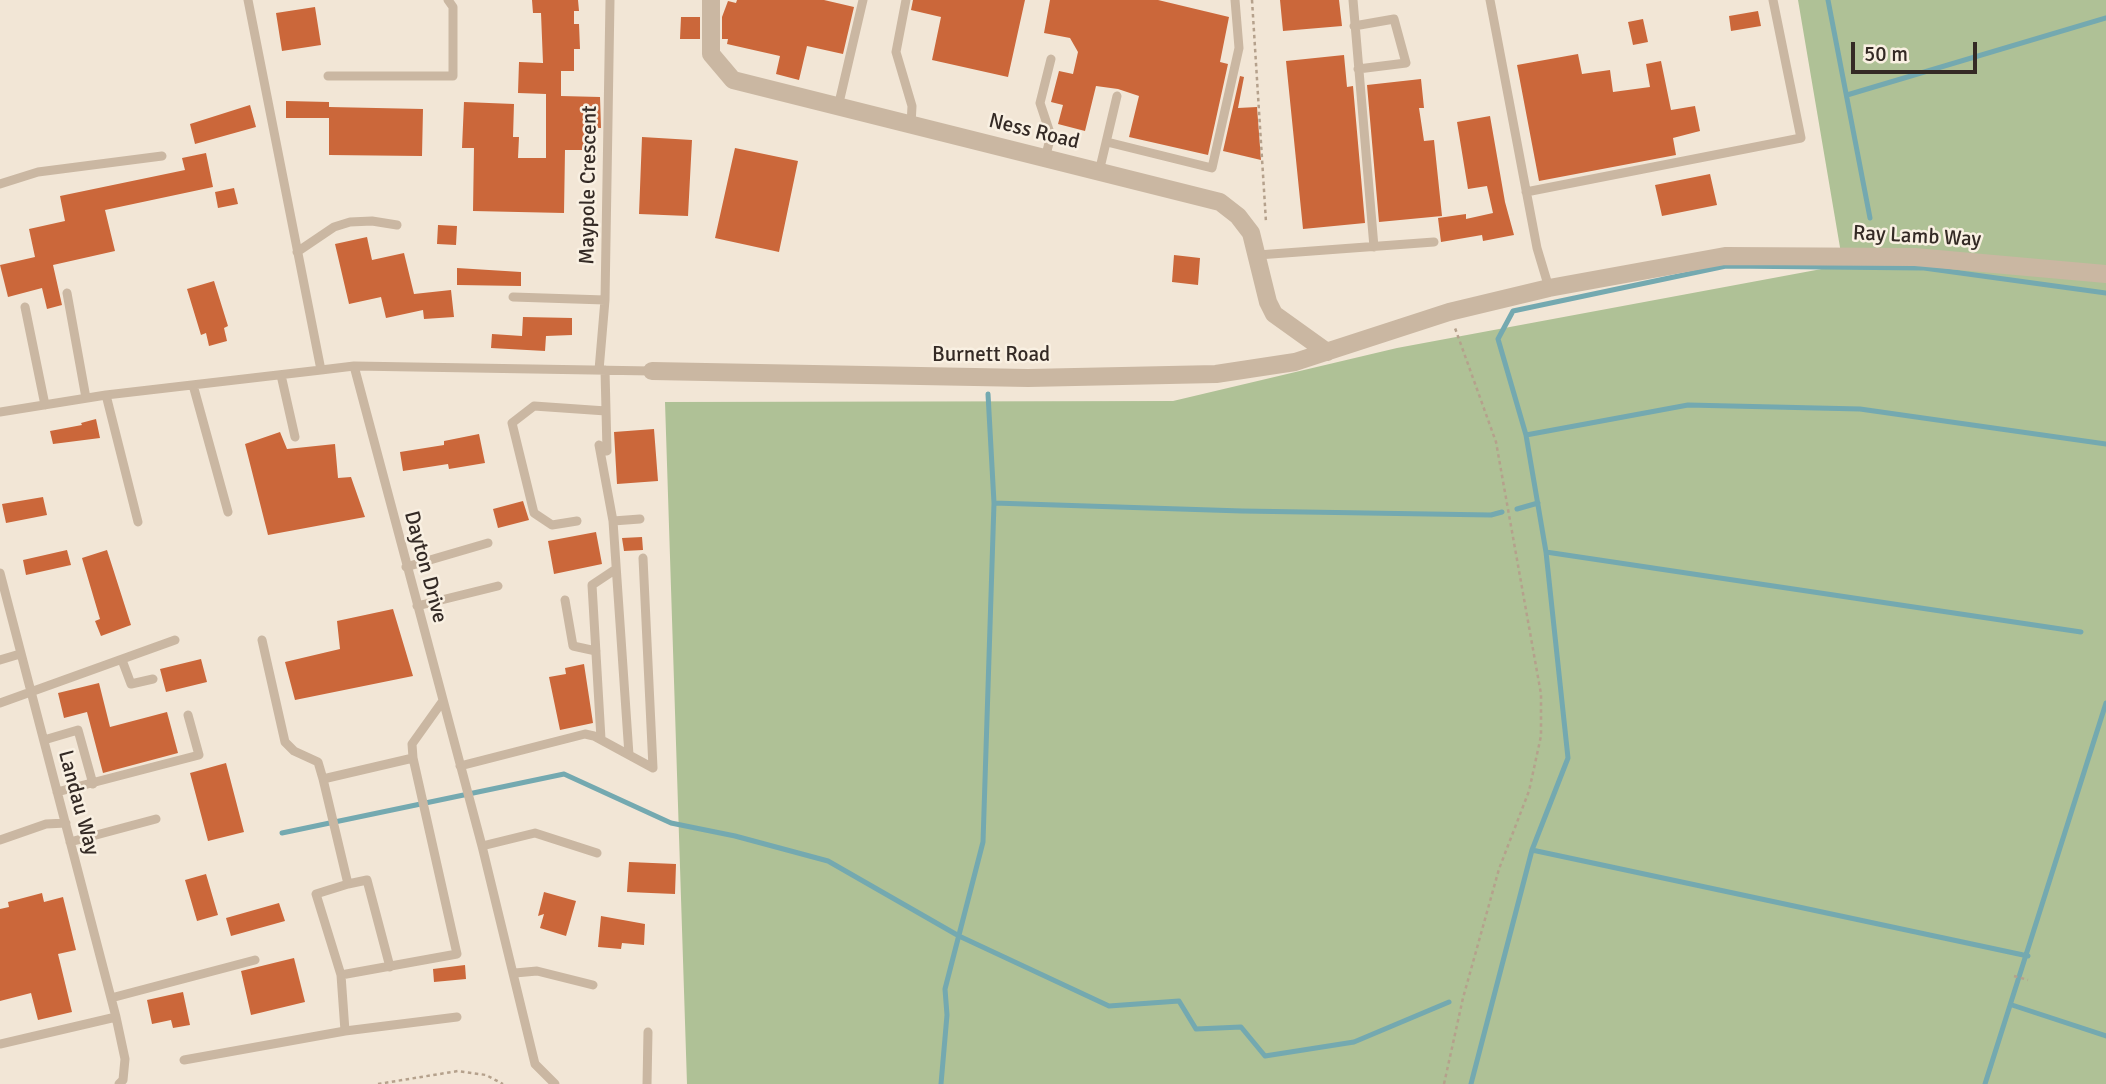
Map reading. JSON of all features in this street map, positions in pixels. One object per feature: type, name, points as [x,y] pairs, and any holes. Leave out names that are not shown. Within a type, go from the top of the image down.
[{"type":"street","name":"Ness Road","points":[[711,0],[711,54],[733,80],[1220,202],[1238,216],[1251,233],[1268,302],[1274,314],[1327,352]]},
{"type":"street","name":"Ray Lamb Way","points":[[1549,288],[1725,256],[1914,257],[2106,274]]},
{"type":"street","name":"Burnett Road","points":[[652,371],[919,377],[1221,373],[1295,362],[1449,312],[1549,288]]},
{"type":"lane","points":[[328,76],[453,76],[453,7],[448,0]]},
{"type":"lane","name":"Maypole Crescent","points":[[610,0],[602,370],[606,411],[603,448],[613,521],[629,755]]},
{"type":"lane","points":[[838,107],[863,0]]},
{"type":"lane","points":[[906,0],[896,52],[912,106],[911,125]]},
{"type":"lane","points":[[1107,142],[1212,168],[1239,48],[1235,0]]},
{"type":"lane","points":[[1353,0],[1374,247]]},
{"type":"lane","points":[[1490,0],[1526,192],[1549,288]]},
{"type":"lane","points":[[1526,192],[1801,138],[1773,0]]},
{"type":"lane","points":[[250,1],[321,370]]},
{"type":"lane","points":[[1354,26],[1394,19],[1406,63],[1358,69]]},
{"type":"lane","points":[[1045,158],[1051,136],[1040,103],[1051,59]]},
{"type":"lane","points":[[1099,172],[1117,96]]},
{"type":"lane","points":[[0,184],[38,172],[162,156]]},
{"type":"lane","points":[[297,252],[334,227],[350,222],[372,221],[397,225]]},
{"type":"lane","points":[[1258,255],[1434,242]]},
{"type":"lane","points":[[67,293],[86,398]]},
{"type":"lane","points":[[513,298],[605,300]]},
{"type":"lane","points":[[25,307],[45,405]]},
{"type":"lane","points":[[0,412],[106,395],[354,366],[652,371]]},
{"type":"lane","name":"Dayton Drive","points":[[354,366],[482,846]]},
{"type":"lane","points":[[281,375],[295,437]]},
{"type":"lane","points":[[192,385],[228,512]]},
{"type":"lane","points":[[106,395],[138,522]]},
{"type":"lane","points":[[577,521],[552,525],[534,513],[512,423],[534,407],[606,411]]},
{"type":"lane","points":[[613,521],[640,519]]},
{"type":"lane","points":[[406,567],[488,543]]},
{"type":"lane","points":[[461,771],[585,734],[600,739],[653,768],[643,558]]},
{"type":"lane","points":[[600,739],[592,585],[616,569]]},
{"type":"lane","name":"Landau Way","points":[[0,573],[116,1017],[125,1070],[119,1084]]},
{"type":"lane","points":[[417,606],[498,586]]},
{"type":"lane","points":[[565,600],[573,646],[596,651]]},
{"type":"lane","points":[[262,639],[285,742],[294,751],[318,762],[348,884]]},
{"type":"lane","points":[[0,703],[175,640]]},
{"type":"lane","points":[[0,660],[20,654]]},
{"type":"lane","points":[[122,660],[131,684],[153,679]]},
{"type":"lane","points":[[341,975],[457,954],[412,744],[442,702]]},
{"type":"lane","points":[[57,792],[199,755],[188,715]]},
{"type":"lane","points":[[44,740],[78,730],[93,784]]},
{"type":"lane","points":[[323,779],[413,758]]},
{"type":"lane","points":[[70,842],[156,819]]},
{"type":"lane","points":[[0,840],[46,824],[66,823]]},
{"type":"lane","points":[[555,1084],[536,1064],[482,846],[535,833],[597,853]]},
{"type":"lane","points":[[345,1031],[341,975],[316,894],[367,880],[390,967]]},
{"type":"lane","points":[[111,998],[255,960]]},
{"type":"lane","points":[[515,973],[537,971],[593,985]]},
{"type":"lane","points":[[0,1044],[116,1017]]},
{"type":"lane","points":[[184,1060],[345,1031],[457,1017]]},
{"type":"lane","points":[[648,1032],[648,1084]]},
{"type":"path","points":[[1252,0],[1265,198]]},
{"type":"path","points":[[1444,1084],[1463,998],[1499,869],[1529,791],[1541,736],[1541,694],[1496,442],[1449,312]]},
{"type":"path","points":[[2014,976],[2028,980]]},
{"type":"path","points":[[378,1084],[458,1071],[486,1075],[503,1084]]},
{"type":"green space","points":[[1798,0],[2106,0],[2106,1084],[687,1084],[665,402],[1173,401],[1397,348],[1843,265]]},
{"type":"building","points":[[532,0],[578,0],[579,11],[574,11],[574,24],[579,24],[580,49],[574,49],[574,71],[561,71],[561,96],[600,97],[601,128],[596,128],[596,150],[565,150],[564,213],[473,211],[474,148],[462,148],[464,102],[514,104],[513,137],[519,137],[518,158],[546,158],[546,94],[518,93],[519,62],[543,63],[541,13],[533,13]]},
{"type":"building","points":[[737,0],[824,0],[854,7],[843,54],[807,46],[799,80],[776,74],[780,56],[727,44],[728,39],[722,39],[722,17],[728,1],[736,3]]},
{"type":"building","points":[[913,0],[1025,0],[1008,77],[932,60],[941,17],[911,10]]},
{"type":"building","points":[[1050,0],[1158,0],[1229,17],[1220,62],[1228,64],[1208,155],[1129,137],[1139,96],[1118,89],[1096,86],[1085,131],[1058,124],[1063,105],[1051,102],[1059,71],[1073,74],[1078,52],[1070,38],[1044,33]]},
{"type":"building","points":[[1280,0],[1339,0],[1342,26],[1283,31]]},
{"type":"building","points":[[315,7],[321,45],[282,51],[276,13]]},
{"type":"building","points":[[1758,11],[1761,26],[1731,31],[1729,16]]},
{"type":"building","points":[[681,17],[700,17],[700,39],[680,39]]},
{"type":"building","points":[[1643,19],[1648,42],[1633,45],[1628,22]]},
{"type":"building","points":[[1578,54],[1582,74],[1610,70],[1613,92],[1650,87],[1646,64],[1661,61],[1671,110],[1695,106],[1700,131],[1673,138],[1676,155],[1539,181],[1517,65]]},
{"type":"building","points":[[1344,55],[1347,87],[1353,86],[1365,223],[1303,229],[1286,61]]},
{"type":"building","points":[[1240,76],[1244,77],[1238,108],[1257,107],[1261,160],[1223,151]]},
{"type":"building","points":[[1421,79],[1424,108],[1419,108],[1424,141],[1434,140],[1442,216],[1379,222],[1367,85]]},
{"type":"building","points":[[286,101],[329,102],[329,107],[423,109],[422,156],[329,155],[329,118],[286,118]]},
{"type":"building","points":[[250,105],[256,127],[195,144],[190,124]]},
{"type":"building","points":[[1490,116],[1505,202],[1514,235],[1483,241],[1482,235],[1441,242],[1438,218],[1466,214],[1466,219],[1493,213],[1487,186],[1468,189],[1457,122]]},
{"type":"building","points":[[642,137],[692,140],[688,216],[639,214]]},
{"type":"building","points":[[735,148],[798,161],[779,252],[715,238]]},
{"type":"building","points":[[206,153],[213,187],[105,210],[115,251],[53,265],[62,305],[47,309],[42,288],[8,297],[0,265],[35,257],[29,229],[65,221],[60,196],[185,170],[182,158]]},
{"type":"building","points":[[1710,174],[1717,205],[1662,216],[1655,185]]},
{"type":"building","points":[[234,188],[238,204],[218,208],[215,192]]},
{"type":"building","points":[[438,225],[457,226],[456,245],[437,244]]},
{"type":"building","points":[[367,237],[372,260],[404,253],[414,294],[451,290],[454,317],[424,319],[423,310],[386,318],[381,297],[349,304],[335,244]]},
{"type":"building","points":[[1174,255],[1200,258],[1198,285],[1172,282]]},
{"type":"building","points":[[457,268],[521,272],[521,286],[457,285]]},
{"type":"building","points":[[214,281],[228,326],[224,328],[227,341],[209,346],[206,333],[201,335],[187,289]]},
{"type":"building","points":[[523,317],[572,318],[572,335],[546,336],[545,351],[491,348],[492,334],[522,336]]},
{"type":"building","points":[[96,419],[100,438],[53,444],[50,431],[82,425],[81,423]]},
{"type":"building","points":[[654,429],[658,481],[617,484],[614,432]]},
{"type":"building","points":[[280,432],[287,449],[335,444],[338,478],[351,477],[365,517],[268,535],[245,444]]},
{"type":"building","points":[[479,434],[485,463],[449,469],[448,464],[403,471],[400,452],[444,445],[444,441]]},
{"type":"building","points":[[43,497],[47,515],[6,523],[2,504]]},
{"type":"building","points":[[523,501],[529,520],[498,528],[493,509]]},
{"type":"building","points":[[596,532],[602,564],[554,574],[548,541]]},
{"type":"building","points":[[642,537],[643,550],[624,551],[622,538]]},
{"type":"building","points":[[67,550],[71,565],[26,575],[23,560]]},
{"type":"building","points":[[107,550],[131,625],[101,636],[95,621],[100,619],[82,558]]},
{"type":"building","points":[[393,609],[413,676],[295,700],[285,662],[340,649],[337,621]]},
{"type":"building","points":[[201,659],[207,682],[166,692],[160,669]]},
{"type":"building","points":[[584,664],[593,723],[560,730],[549,677],[566,674],[565,668]]},
{"type":"building","points":[[99,683],[110,727],[167,712],[178,753],[103,773],[87,712],[64,718],[58,693]]},
{"type":"building","points":[[226,763],[244,832],[208,841],[190,773]]},
{"type":"building","points":[[629,862],[676,864],[675,894],[627,892]]},
{"type":"building","points":[[206,874],[218,915],[197,921],[185,880]]},
{"type":"building","points":[[544,892],[576,901],[566,936],[540,928],[544,914],[538,916]]},
{"type":"building","points":[[42,893],[44,902],[63,897],[76,950],[58,954],[72,1012],[38,1020],[31,993],[0,1001],[0,909],[9,907],[8,902]]},
{"type":"building","points":[[279,903],[285,921],[231,936],[226,918]]},
{"type":"building","points":[[601,916],[645,924],[644,945],[622,943],[621,949],[598,947]]},
{"type":"building","points":[[294,958],[305,1002],[251,1015],[241,971]]},
{"type":"building","points":[[465,965],[466,979],[434,982],[433,969]]},
{"type":"building","points":[[183,992],[190,1025],[173,1028],[171,1020],[152,1024],[147,1000]]},
{"type":"waterway","points":[[1828,0],[1870,218]]},
{"type":"waterway","points":[[1847,95],[2106,18]]},
{"type":"waterway","points":[[1471,1084],[1532,850],[1568,758],[1546,552],[1526,435],[1498,339],[1513,311],[1726,266],[1924,268],[2106,293]]},
{"type":"waterway","points":[[941,1084],[947,1015],[945,989],[983,842],[994,503],[988,394]]},
{"type":"waterway","points":[[1526,435],[1688,405],[1860,409],[2106,444]]},
{"type":"waterway","points":[[994,503],[1242,511],[1491,515],[1502,512]]},
{"type":"waterway","points":[[1517,509],[1538,503]]},
{"type":"waterway","points":[[1546,552],[2081,632]]},
{"type":"waterway","points":[[1985,1084],[2106,703]]},
{"type":"waterway","points":[[282,833],[564,774],[671,823],[735,836],[828,861],[959,936],[1109,1006],[1179,1001],[1196,1029],[1241,1027],[1265,1056],[1354,1042],[1449,1002]]},
{"type":"waterway","points":[[1532,850],[2028,956]]},
{"type":"waterway","points":[[2012,1005],[2106,1036]]}]
